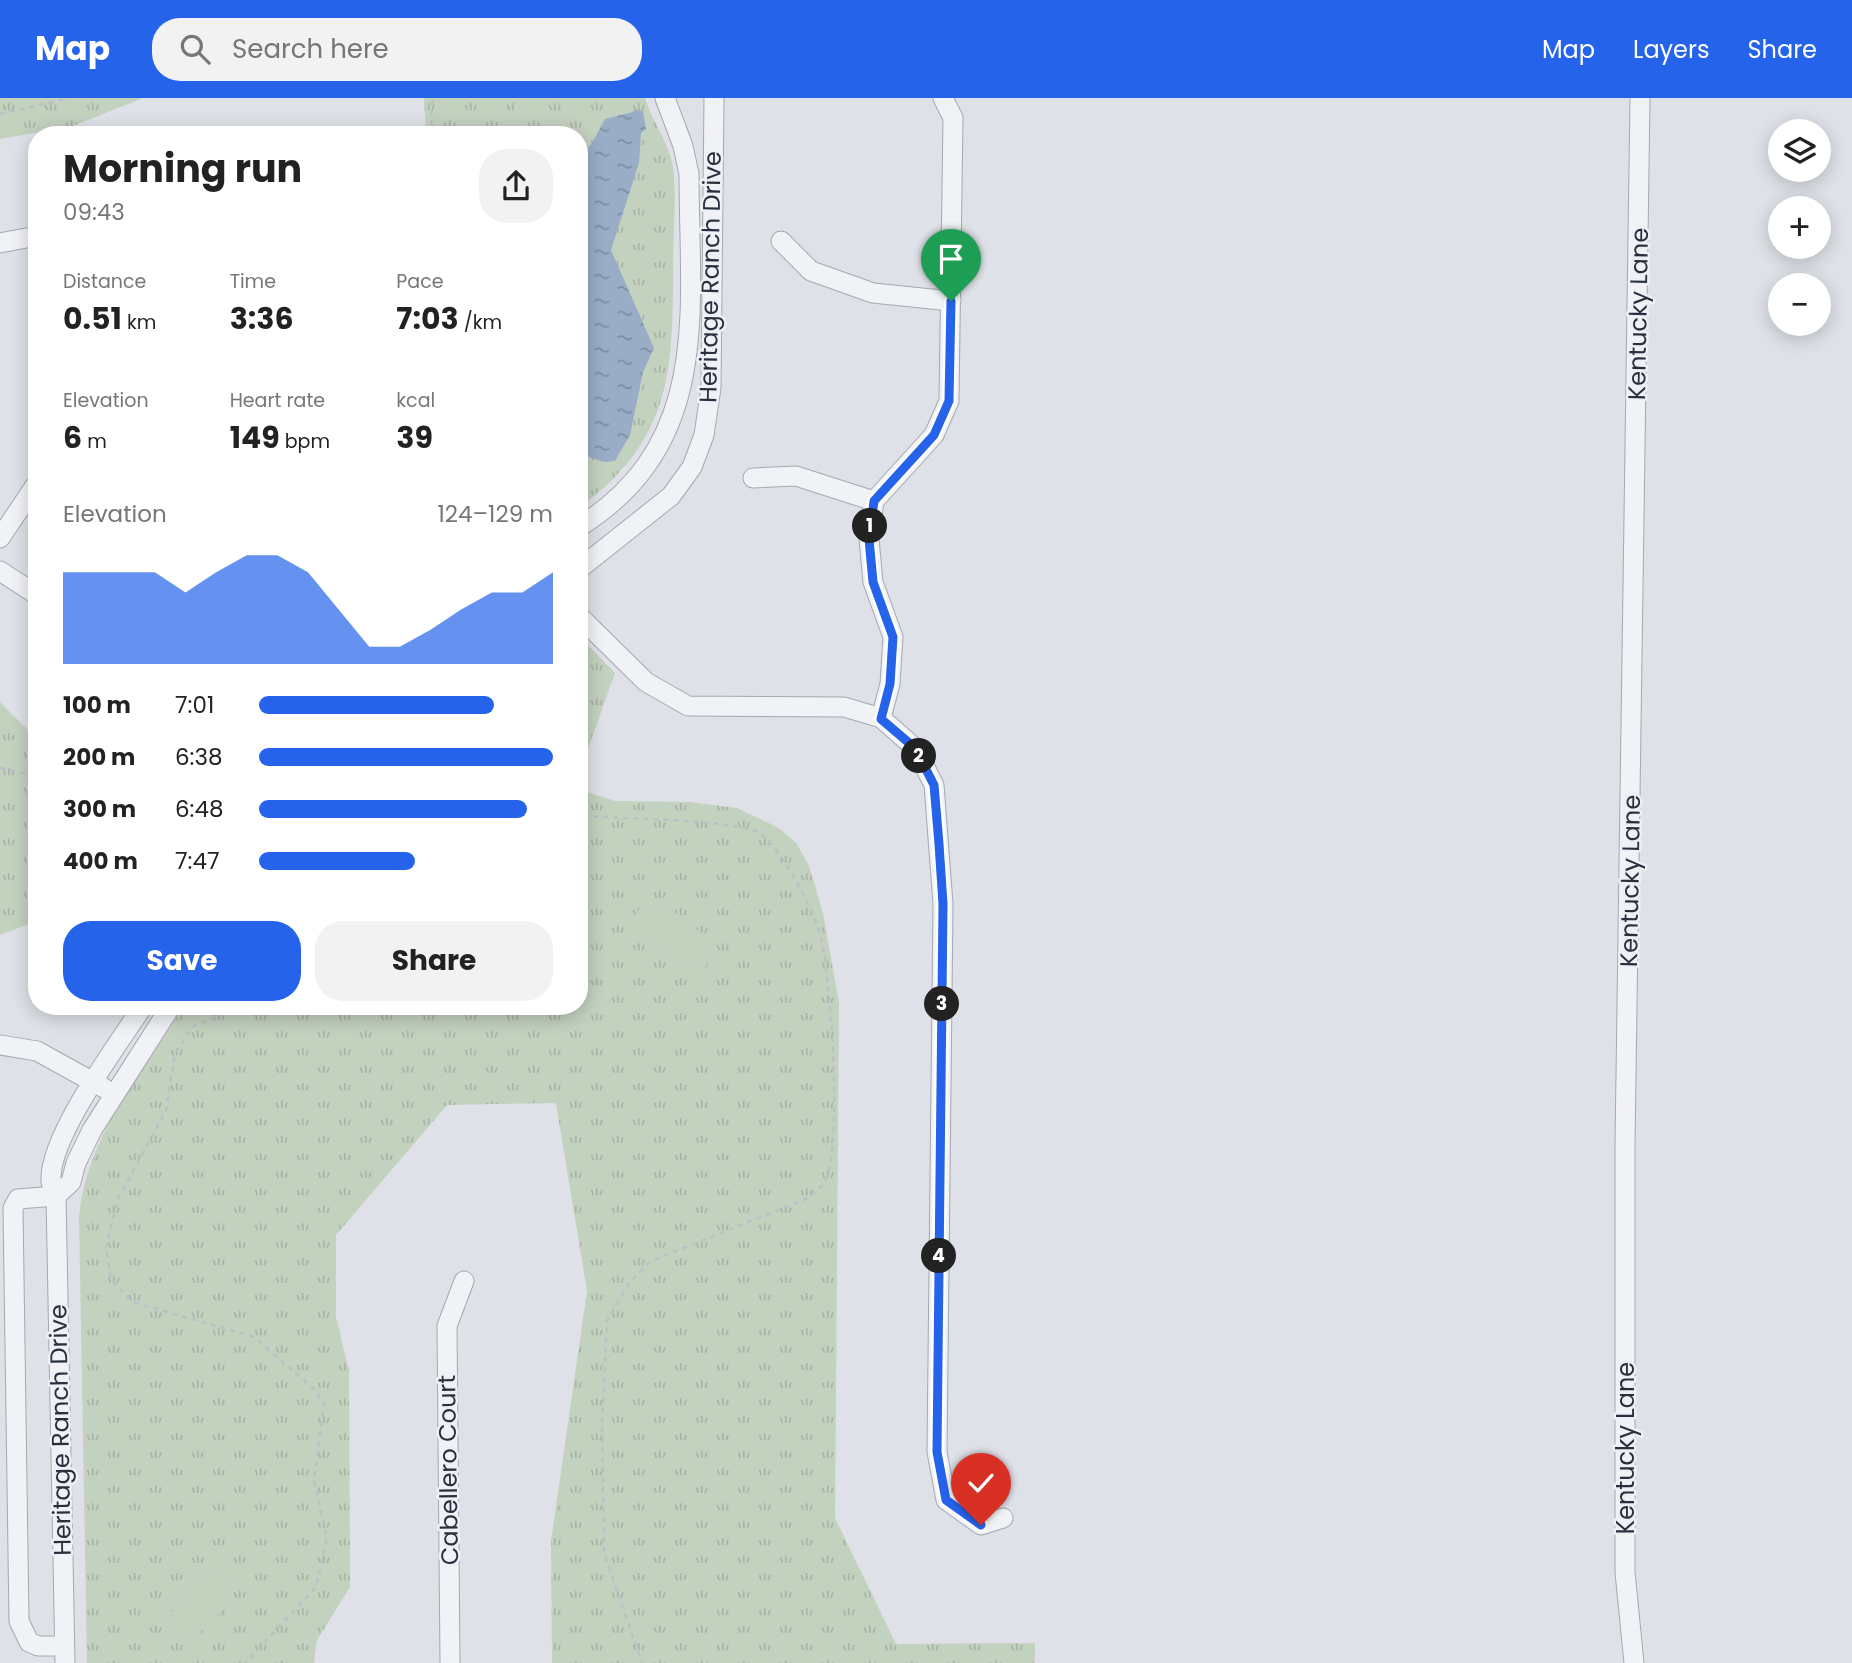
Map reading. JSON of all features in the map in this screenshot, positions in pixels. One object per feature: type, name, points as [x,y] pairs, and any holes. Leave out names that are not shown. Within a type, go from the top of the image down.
[{"type":"street","name":"Heritage Ranch Drive","points":[[588,521],[618,500],[646,468],[670,426],[682,392],[688,347],[689,174],[683,146],[665,98]]},
{"type":"street","name":"Heritage Ranch Drive","points":[[588,562],[671,496],[692,467],[704,435],[711,388],[714,98]]},
{"type":"street","points":[[881,719],[890,684],[893,637],[873,582],[869,539],[874,501],[934,435],[949,401],[953,118],[943,98]]},
{"type":"street","name":"Kentucky Lane","points":[[1634,1663],[1625,1572],[1625,1145],[1640,98]]},
{"type":"street","points":[[0,243],[28,238]]},
{"type":"street","points":[[780,241],[811,271],[873,293],[951,301]]},
{"type":"street","points":[[753,478],[796,476],[874,501]]},
{"type":"street","points":[[0,538],[28,496]]},
{"type":"street","points":[[0,571],[28,589]]},
{"type":"street","points":[[588,625],[646,682],[688,706],[844,707],[881,719],[915,748],[934,785],[943,904],[937,1452],[946,1500],[981,1525],[1003,1518]]},
{"type":"street","name":"Heritage Ranch Drive","points":[[64,1654],[56,1196],[51,1181],[57,1153],[69,1124],[137,1015]]},
{"type":"street","points":[[64,1654],[29,1642],[22,1633],[18,1552],[13,1208],[18,1199],[26,1196],[56,1196],[72,1182],[83,1146],[113,1094],[165,1015]]},
{"type":"street","points":[[0,1045],[37,1051],[113,1094]]},
{"type":"street","name":"Cabellero Court","points":[[450,1663],[447,1326],[464,1281]]},
{"type":"path","points":[[0,114],[70,98]]},
{"type":"path","points":[[431,126],[432,98]]},
{"type":"path","points":[[0,768],[28,774]]},
{"type":"path","points":[[588,816],[710,823],[759,833],[789,867],[819,929],[835,1047],[832,1142],[826,1181],[806,1199],[651,1261],[629,1283],[607,1321],[602,1424],[604,1553],[642,1663]]},
{"type":"path","points":[[221,1015],[191,1027],[175,1054],[166,1110],[118,1199],[106,1247],[111,1280],[133,1302],[254,1337],[314,1389],[324,1403],[314,1481],[327,1538],[316,1587],[245,1663]]},
{"type":"green space","points":[[0,98],[143,98],[73,126],[28,126],[28,134],[0,139]]},
{"type":"green space","points":[[424,98],[645,98],[668,149],[675,191],[672,336],[668,369],[650,428],[633,456],[610,482],[588,500],[588,126],[426,126]]},
{"type":"green space","points":[[514,98],[557,98],[535,112],[523,115],[515,110]]},
{"type":"green space","points":[[588,645],[615,673],[588,749]]},
{"type":"green space","points":[[0,702],[28,730],[28,924],[0,935]]},
{"type":"green space","points":[[588,793],[615,801],[689,802],[737,808],[779,828],[797,844],[809,866],[823,913],[839,1003],[835,1518],[896,1644],[1035,1643],[1035,1663],[552,1663],[551,1541],[587,1291],[556,1104],[553,1103],[447,1105],[336,1235],[336,1317],[349,1371],[350,1587],[317,1640],[314,1663],[87,1663],[79,1216],[93,1159],[134,1080],[178,1015],[588,1015]]},
{"type":"green space","points":[[648,904],[671,910],[693,925],[702,935],[709,957],[705,968],[684,965],[655,945],[636,918],[639,909]]},
{"type":"green space","points":[[211,1570],[225,1573],[233,1586],[223,1608],[214,1620],[194,1635],[183,1636],[174,1632],[166,1620],[188,1587]]},
{"type":"water","points":[[635,109],[643,111],[646,129],[641,133],[639,163],[611,250],[654,348],[643,372],[630,435],[615,461],[605,462],[588,457],[588,148],[605,119],[633,112]]},
{"type":"route","points":[[951,301],[949,401],[934,435],[874,501],[869,539],[873,582],[893,637],[890,684],[881,719],[915,748],[934,785],[943,904],[937,1452],[946,1500],[981,1525]]}]
